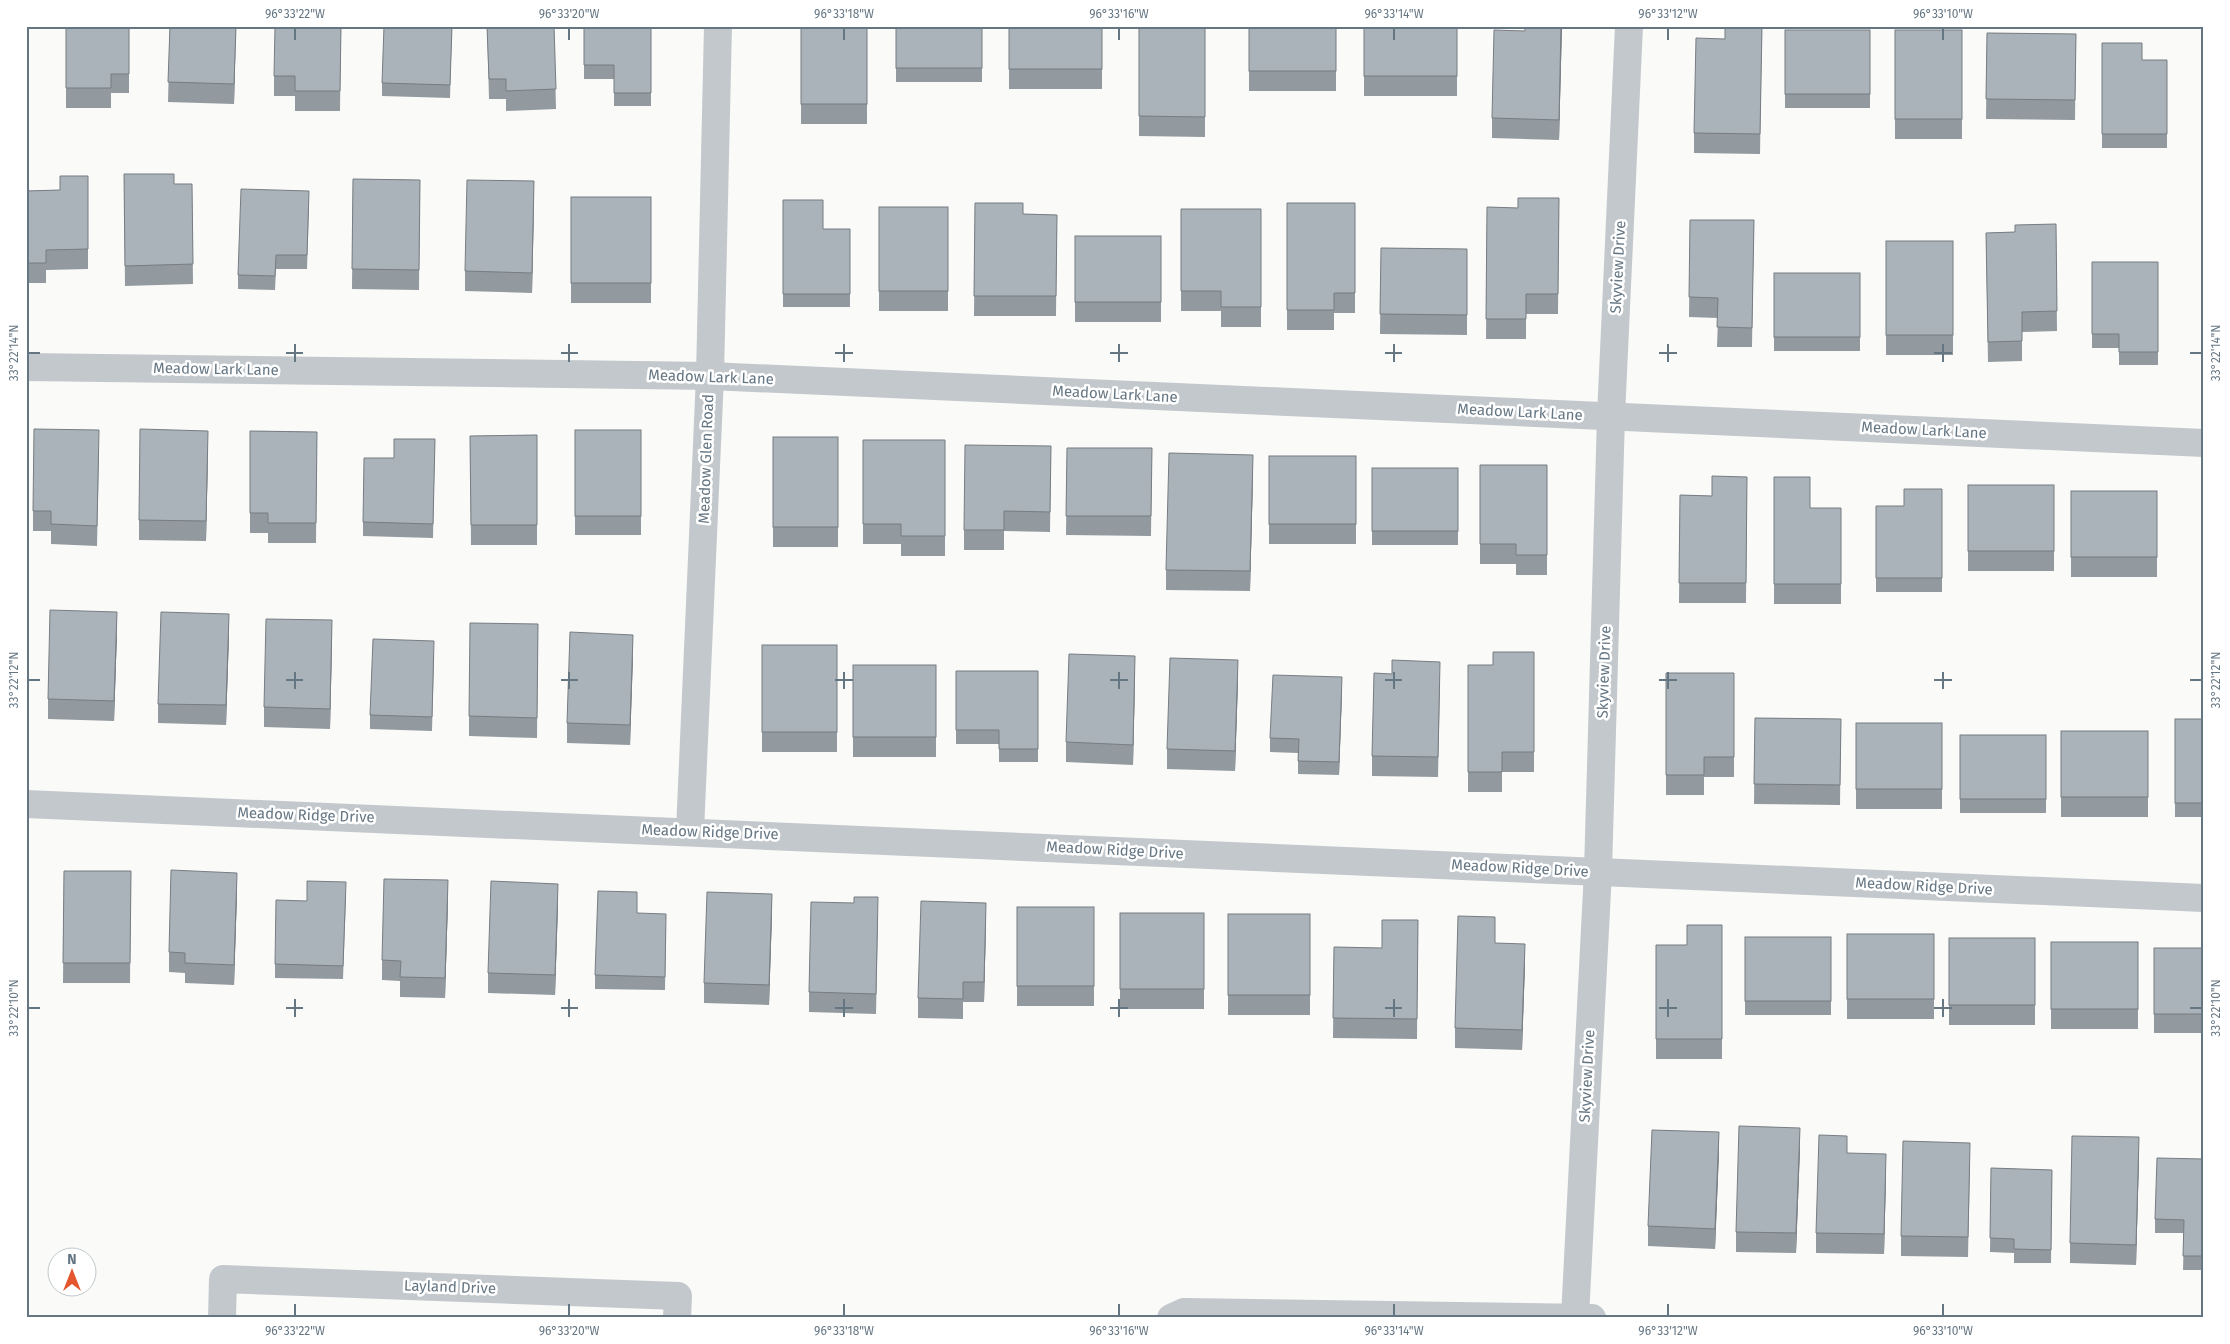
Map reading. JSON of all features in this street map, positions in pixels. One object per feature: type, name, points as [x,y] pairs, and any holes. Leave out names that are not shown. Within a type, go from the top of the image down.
[{"type":"street","name":"Meadow Glen Road","points":[[690,831],[710,376],[718,26]]},
{"type":"street","name":"Skyview Drive","points":[[1583,1317],[1611,416],[1629,26]]},
{"type":"street","name":"Meadow Lark Lane","points":[[26,366],[710,376],[2204,443]]},
{"type":"street","name":"Meadow Ridge Drive","points":[[26,804],[690,831],[2204,898]]},
{"type":"street","name":"Layland Drive","points":[[222,1318],[223,1279],[678,1307]]},
{"type":"street","points":[[1171,1318],[1184,1312],[1583,1317]]},
{"type":"building","points":[[66,26],[129,26],[129,74],[111,74],[111,88],[66,88]]},
{"type":"building","points":[[170,26],[236,26],[234,84],[168,82]]},
{"type":"building","points":[[275,26],[341,26],[340,91],[295,91],[295,76],[274,76]]},
{"type":"building","points":[[384,26],[452,26],[450,85],[382,83]]},
{"type":"building","points":[[487,26],[554,26],[556,89],[506,91],[506,79],[489,79]]},
{"type":"building","points":[[584,26],[651,26],[651,93],[614,93],[614,65],[584,65]]},
{"type":"building","points":[[801,26],[867,26],[867,104],[801,104]]},
{"type":"building","points":[[896,26],[982,26],[982,68],[896,68]]},
{"type":"building","points":[[1009,26],[1102,26],[1102,69],[1009,69]]},
{"type":"building","points":[[1139,26],[1205,26],[1205,117],[1139,116]]},
{"type":"building","points":[[1249,26],[1336,26],[1336,71],[1249,71]]},
{"type":"building","points":[[1364,26],[1457,26],[1457,76],[1364,76]]},
{"type":"building","points":[[1525,26],[1561,26],[1559,120],[1492,118],[1494,30],[1525,31]]},
{"type":"building","points":[[1725,26],[1762,26],[1760,134],[1694,133],[1696,38],[1725,39]]},
{"type":"building","points":[[1785,30],[1870,30],[1870,94],[1785,94]]},
{"type":"building","points":[[1895,30],[1962,30],[1962,119],[1895,119]]},
{"type":"building","points":[[1987,33],[2076,34],[2075,100],[1986,99]]},
{"type":"building","points":[[2102,43],[2142,43],[2142,60],[2167,60],[2167,134],[2102,134]]},
{"type":"building","points":[[124,174],[174,174],[174,184],[192,184],[193,264],[125,266]]},
{"type":"building","points":[[60,176],[88,176],[88,249],[46,250],[46,263],[26,263],[26,191],[60,190]]},
{"type":"building","points":[[353,179],[420,180],[419,270],[352,269]]},
{"type":"building","points":[[467,180],[534,181],[532,273],[465,271]]},
{"type":"building","points":[[241,189],[309,191],[307,255],[276,255],[275,276],[238,275]]},
{"type":"building","points":[[571,197],[651,197],[651,283],[571,283]]},
{"type":"building","points":[[1518,198],[1559,198],[1558,294],[1526,294],[1526,319],[1486,319],[1487,207],[1518,208]]},
{"type":"building","points":[[783,200],[823,200],[823,229],[850,229],[850,294],[783,294]]},
{"type":"building","points":[[975,203],[1023,203],[1023,214],[1057,215],[1056,296],[974,296]]},
{"type":"building","points":[[1287,203],[1355,203],[1355,293],[1334,293],[1334,310],[1287,310]]},
{"type":"building","points":[[879,207],[948,207],[948,291],[879,291]]},
{"type":"building","points":[[1181,209],[1261,209],[1261,307],[1221,307],[1221,291],[1181,291]]},
{"type":"building","points":[[1690,220],[1754,220],[1752,328],[1717,327],[1718,298],[1689,297]]},
{"type":"building","points":[[2056,224],[2057,311],[2022,312],[2022,341],[1988,342],[1986,233],[2015,232],[2015,225]]},
{"type":"building","points":[[1075,236],[1161,236],[1161,302],[1075,302]]},
{"type":"building","points":[[1886,241],[1953,241],[1953,335],[1886,335]]},
{"type":"building","points":[[1381,248],[1467,249],[1467,315],[1380,314]]},
{"type":"building","points":[[2092,262],[2158,262],[2158,352],[2119,352],[2119,334],[2092,334]]},
{"type":"building","points":[[1774,273],[1860,273],[1860,337],[1774,337]]},
{"type":"building","points":[[34,429],[99,430],[97,526],[51,524],[51,511],[33,511]]},
{"type":"building","points":[[140,429],[208,431],[206,521],[139,520]]},
{"type":"building","points":[[575,430],[641,430],[641,516],[575,516]]},
{"type":"building","points":[[250,431],[317,432],[316,523],[268,523],[268,513],[250,513]]},
{"type":"building","points":[[537,435],[537,525],[471,525],[470,436]]},
{"type":"building","points":[[773,437],[838,437],[838,527],[773,527]]},
{"type":"building","points":[[394,439],[435,439],[433,524],[363,522],[364,458],[394,458]]},
{"type":"building","points":[[863,440],[945,440],[945,536],[901,536],[901,524],[863,524]]},
{"type":"building","points":[[965,445],[1051,446],[1050,512],[1004,511],[1004,530],[964,530]]},
{"type":"building","points":[[1067,448],[1152,448],[1151,516],[1066,516]]},
{"type":"building","points":[[1169,453],[1253,455],[1250,571],[1166,570]]},
{"type":"building","points":[[1269,456],[1356,456],[1356,524],[1269,524]]},
{"type":"building","points":[[1480,465],[1547,465],[1547,555],[1516,555],[1516,544],[1480,544]]},
{"type":"building","points":[[1372,468],[1458,468],[1458,531],[1372,531]]},
{"type":"building","points":[[1712,476],[1747,477],[1746,583],[1679,583],[1680,495],[1712,496]]},
{"type":"building","points":[[1774,477],[1810,477],[1810,508],[1841,508],[1841,584],[1774,584]]},
{"type":"building","points":[[1968,485],[2054,485],[2054,551],[1968,551]]},
{"type":"building","points":[[1904,489],[1942,489],[1942,578],[1876,578],[1876,506],[1904,506]]},
{"type":"building","points":[[2071,491],[2157,491],[2157,557],[2071,557]]},
{"type":"building","points":[[50,610],[117,612],[114,701],[48,699]]},
{"type":"building","points":[[161,612],[229,614],[226,705],[158,704]]},
{"type":"building","points":[[266,619],[332,620],[330,709],[264,707]]},
{"type":"building","points":[[470,623],[538,624],[537,718],[469,716]]},
{"type":"building","points":[[570,632],[633,635],[630,725],[567,723]]},
{"type":"building","points":[[373,639],[434,641],[432,717],[370,715]]},
{"type":"building","points":[[762,645],[837,645],[837,732],[762,732]]},
{"type":"building","points":[[1493,652],[1534,652],[1534,752],[1502,752],[1502,772],[1468,772],[1468,665],[1493,665]]},
{"type":"building","points":[[1069,654],[1135,656],[1133,745],[1066,742]]},
{"type":"building","points":[[1170,658],[1238,660],[1235,751],[1167,749]]},
{"type":"building","points":[[1392,660],[1440,662],[1438,757],[1372,756],[1374,673],[1392,674]]},
{"type":"building","points":[[853,665],[936,665],[936,737],[853,737]]},
{"type":"building","points":[[956,671],[1038,671],[1038,749],[999,749],[999,730],[956,730]]},
{"type":"building","points":[[1666,673],[1734,673],[1734,757],[1704,757],[1704,775],[1666,775]]},
{"type":"building","points":[[1273,675],[1342,677],[1339,762],[1298,761],[1299,739],[1270,738]]},
{"type":"building","points":[[1755,718],[1841,719],[1840,785],[1754,784]]},
{"type":"building","points":[[2175,719],[2204,719],[2204,803],[2175,803]]},
{"type":"building","points":[[1856,723],[1942,723],[1942,789],[1856,789]]},
{"type":"building","points":[[2061,731],[2148,731],[2148,797],[2061,797]]},
{"type":"building","points":[[1960,735],[2046,735],[2046,799],[1960,799]]},
{"type":"building","points":[[171,870],[237,873],[234,965],[185,963],[185,953],[169,952]]},
{"type":"building","points":[[64,871],[131,871],[130,963],[63,963]]},
{"type":"building","points":[[384,879],[448,880],[445,978],[400,977],[401,961],[382,960]]},
{"type":"building","points":[[307,881],[346,882],[343,966],[275,964],[276,900],[307,901]]},
{"type":"building","points":[[491,881],[558,884],[555,975],[488,973]]},
{"type":"building","points":[[598,891],[637,892],[637,913],[666,914],[665,977],[595,975]]},
{"type":"building","points":[[707,892],[772,894],[769,985],[704,983]]},
{"type":"building","points":[[854,897],[878,897],[876,994],[809,992],[811,902],[854,903]]},
{"type":"building","points":[[921,901],[986,903],[984,982],[963,982],[963,999],[918,998]]},
{"type":"building","points":[[1017,907],[1094,907],[1094,986],[1017,986]]},
{"type":"building","points":[[1120,913],[1204,913],[1204,989],[1120,989]]},
{"type":"building","points":[[1228,914],[1310,914],[1310,995],[1228,995]]},
{"type":"building","points":[[1458,916],[1495,917],[1495,943],[1525,944],[1522,1030],[1455,1028]]},
{"type":"building","points":[[1382,920],[1418,920],[1417,1019],[1333,1018],[1334,947],[1382,948]]},
{"type":"building","points":[[1687,925],[1722,925],[1722,1039],[1656,1039],[1656,945],[1687,945]]},
{"type":"building","points":[[1847,934],[1934,934],[1934,999],[1847,999]]},
{"type":"building","points":[[1745,937],[1831,937],[1831,1001],[1745,1001]]},
{"type":"building","points":[[1949,938],[2035,938],[2035,1005],[1949,1005]]},
{"type":"building","points":[[2051,942],[2138,942],[2138,1009],[2051,1009]]},
{"type":"building","points":[[2154,948],[2204,948],[2204,1014],[2154,1014]]},
{"type":"building","points":[[1739,1126],[1800,1128],[1796,1233],[1736,1232]]},
{"type":"building","points":[[1652,1130],[1719,1132],[1715,1229],[1648,1226]]},
{"type":"building","points":[[1819,1135],[1847,1136],[1847,1153],[1886,1154],[1884,1234],[1816,1233]]},
{"type":"building","points":[[2072,1136],[2139,1137],[2136,1245],[2070,1243]]},
{"type":"building","points":[[1903,1141],[1970,1143],[1968,1237],[1901,1236]]},
{"type":"building","points":[[2157,1158],[2204,1159],[2204,1256],[2183,1256],[2184,1220],[2155,1219]]},
{"type":"building","points":[[1991,1168],[2052,1170],[2051,1250],[2014,1249],[2014,1239],[1990,1238]]}]
